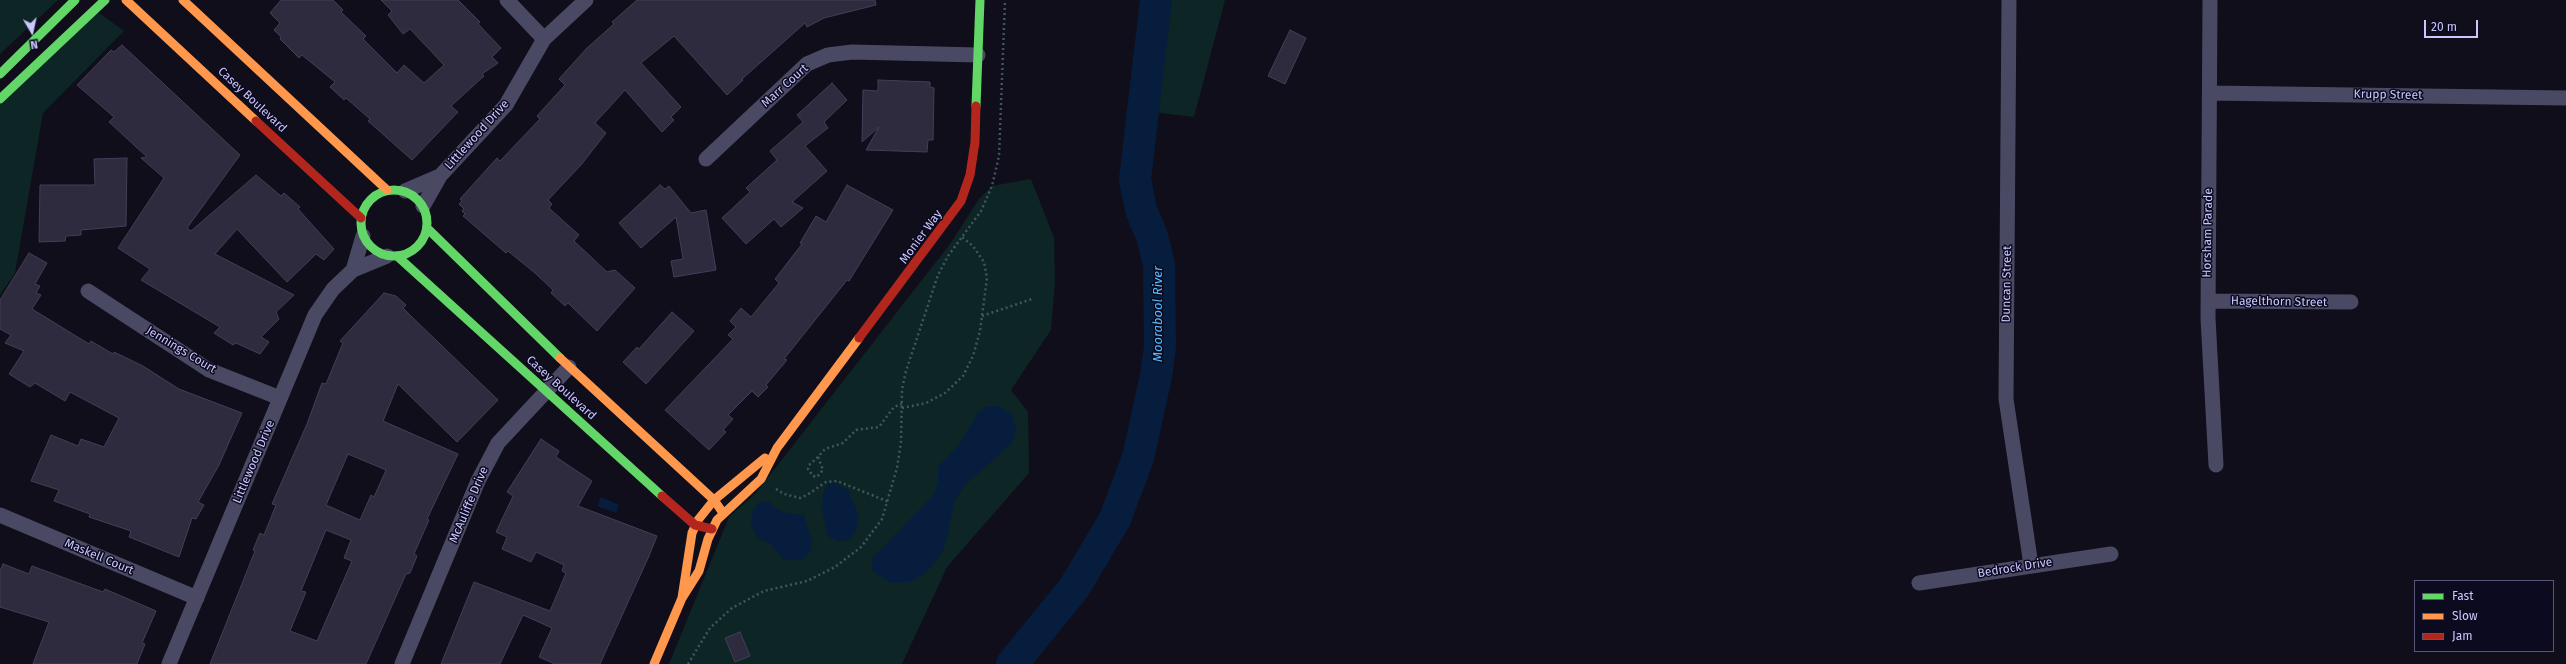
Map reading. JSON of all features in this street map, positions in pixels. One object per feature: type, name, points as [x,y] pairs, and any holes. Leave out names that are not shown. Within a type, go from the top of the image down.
[{"type":"street","points":[[0,74],[75,0]]},
{"type":"street","points":[[0,99],[105,0]]},
{"type":"street","name":"Casey Boulevard","points":[[126,0],[361,218]]},
{"type":"street","points":[[183,0],[388,190]]},
{"type":"street","points":[[507,0],[544,39]]},
{"type":"street","name":"Littlewood Drive","points":[[423,206],[440,176],[506,105],[544,39],[586,0]]},
{"type":"street","name":"Monier Way","points":[[654,664],[682,598],[699,571],[712,529],[723,513],[761,478],[777,448],[961,201],[970,175],[975,142],[980,0]]},
{"type":"street","name":"Duncan Street","points":[[2010,0],[2006,399],[2031,566]]},
{"type":"street","name":"Horsham Parade","points":[[2210,0],[2208,301],[2216,465]]},
{"type":"street","points":[[0,86],[84,5]]},
{"type":"street","name":"Marr Court","points":[[706,159],[807,64],[828,55],[852,52],[978,55]]},
{"type":"street","name":"Krupp Street","points":[[2210,92],[2566,98]]},
{"type":"street","name":"Littlewood Drive","points":[[406,191],[440,176]]},
{"type":"street","points":[[353,270],[363,236],[361,218],[366,205],[373,197],[388,190],[406,191],[416,197],[423,206],[427,216],[427,228],[424,239],[417,248],[408,254],[392,256],[372,248],[363,236]]},
{"type":"street","name":"Casey Boulevard","points":[[427,228],[569,367],[714,500],[723,513]]},
{"type":"street","name":"Casey Boulevard","points":[[392,256],[546,391],[695,525],[712,529]]},
{"type":"street","name":"Littlewood Drive","points":[[169,664],[315,314],[333,289],[353,270],[392,256]]},
{"type":"street","name":"Jennings Court","points":[[88,291],[209,370],[280,398]]},
{"type":"street","name":"Hagelthorn Street","points":[[2208,301],[2351,302]]},
{"type":"street","name":"McAuliffe Drive","points":[[402,664],[478,481],[498,443],[569,367]]},
{"type":"street","name":"Monier Way","points":[[682,598],[695,525],[714,500],[777,448]]},
{"type":"street","name":"Maskell Court","points":[[0,515],[197,598]]},
{"type":"street","name":"Bedrock Drive","points":[[1919,583],[2112,554]]},
{"type":"path","points":[[688,664],[710,628],[732,608],[764,591],[807,581],[845,561],[878,528],[889,502],[901,442],[902,404],[906,371],[938,275],[962,237],[981,211],[992,186],[999,156],[1005,0]]},
{"type":"path","points":[[902,408],[926,403],[945,393],[963,376],[973,356],[982,316],[986,278],[984,262],[973,246],[962,237]]},
{"type":"path","points":[[982,316],[1032,299]]},
{"type":"path","points":[[818,457],[823,470],[817,477],[813,476],[808,469],[818,457],[825,449],[843,443],[856,430],[879,427],[894,407],[902,404]]},
{"type":"path","points":[[773,487],[784,494],[800,498],[817,489],[826,482],[837,481],[889,502]]},
{"type":"green space","points":[[0,0],[58,0],[0,54]]},
{"type":"green space","points":[[1156,0],[1225,0],[1194,117],[1143,111]]},
{"type":"green space","points":[[95,10],[124,31],[43,113],[15,273],[0,295],[0,99]]},
{"type":"green space","points":[[1031,179],[1054,238],[1055,283],[1051,330],[1011,390],[1028,412],[1029,473],[947,567],[902,664],[669,664],[729,517],[755,494],[950,244],[979,199],[992,186]]},
{"type":"water","points":[[988,406],[1000,406],[1012,415],[1016,429],[1012,443],[964,486],[954,502],[947,539],[941,555],[924,574],[910,582],[892,583],[880,576],[871,569],[873,557],[933,496],[938,483],[938,467],[960,443],[978,412]]},
{"type":"water","points":[[835,483],[848,490],[859,516],[856,532],[849,540],[837,541],[827,536],[822,508],[823,494],[828,484]]},
{"type":"water","points":[[601,497],[619,505],[616,513],[597,506]]},
{"type":"water","points":[[769,501],[775,508],[787,513],[804,515],[812,542],[810,552],[803,559],[784,560],[770,544],[756,537],[751,523],[753,510],[760,502]]},
{"type":"building","points":[[281,0],[333,0],[343,10],[341,12],[366,36],[363,39],[397,73],[404,65],[424,83],[444,65],[410,29],[403,34],[388,15],[392,11],[381,0],[458,0],[480,22],[478,24],[501,48],[492,57],[498,63],[482,74],[484,76],[451,106],[458,112],[412,160],[368,121],[370,119],[346,98],[344,100],[330,87],[335,82],[302,55],[299,58],[280,39],[281,37],[274,30],[280,23],[270,13]]},
{"type":"building","points":[[637,0],[875,0],[876,5],[824,18],[807,27],[805,23],[742,79],[743,80],[727,95],[674,36],[641,63],[681,107],[671,117],[674,120],[662,132],[625,90],[595,123],[606,133],[581,165],[548,200],[552,204],[549,208],[579,235],[574,241],[607,272],[615,270],[635,288],[597,331],[568,303],[565,306],[551,293],[553,290],[535,273],[508,251],[506,253],[463,216],[465,214],[462,211],[464,209],[459,204],[462,201],[460,199],[497,158],[500,161],[540,119],[537,116],[565,85],[559,79],[587,48],[614,24],[612,22]]},
{"type":"building","points":[[1290,30],[1306,38],[1285,84],[1268,76]]},
{"type":"building","points":[[122,45],[240,155],[187,228],[191,231],[256,175],[281,196],[284,193],[300,207],[298,209],[334,249],[324,260],[316,254],[287,282],[237,229],[215,254],[294,295],[276,312],[279,319],[261,337],[269,342],[260,354],[236,343],[233,345],[214,333],[220,327],[141,280],[150,269],[118,248],[164,178],[141,158],[147,157],[109,122],[114,117],[77,85],[111,50],[114,52]]},
{"type":"building","points":[[878,80],[930,82],[930,87],[934,88],[933,140],[928,140],[927,152],[866,150],[879,127],[862,142],[863,90],[878,91]]},
{"type":"building","points":[[832,83],[847,100],[824,122],[828,128],[805,146],[827,171],[792,202],[803,208],[781,227],[774,219],[746,244],[722,218],[750,192],[746,188],[777,160],[770,151],[803,122],[797,115]]},
{"type":"building","points":[[127,158],[126,226],[81,230],[81,235],[66,236],[65,241],[39,242],[40,185],[95,185],[94,159]]},
{"type":"building","points":[[660,185],[665,189],[669,186],[691,213],[706,210],[716,270],[674,277],[671,261],[683,259],[676,217],[641,248],[619,223]]},
{"type":"building","points":[[847,185],[893,210],[849,281],[847,280],[784,359],[787,360],[766,385],[768,387],[758,397],[752,391],[728,415],[733,419],[723,430],[726,432],[709,450],[665,410],[733,339],[728,335],[736,327],[730,321],[741,308],[751,317],[779,283],[775,279],[802,244],[800,243],[816,216],[826,222]]},
{"type":"building","points":[[29,253],[47,263],[35,284],[40,286],[36,293],[41,295],[32,309],[89,344],[91,341],[113,354],[114,352],[143,366],[179,389],[242,413],[219,465],[198,502],[204,505],[196,519],[192,518],[179,557],[129,537],[131,531],[89,517],[90,514],[54,501],[59,490],[31,481],[51,435],[78,446],[81,439],[104,447],[119,418],[70,392],[65,401],[35,383],[30,387],[9,374],[24,351],[5,343],[11,335],[0,329],[0,300]]},
{"type":"building","points":[[384,293],[396,296],[406,305],[403,308],[498,400],[457,442],[398,384],[383,421],[458,454],[427,519],[429,520],[414,554],[417,556],[410,573],[406,574],[366,664],[210,664],[255,551],[253,550],[260,533],[264,535],[276,505],[272,504],[307,424],[322,383],[326,384],[343,343],[340,341]],"holes":[[[348,454],[386,470],[374,497],[371,495],[360,520],[326,505]],[[326,530],[351,540],[344,558],[352,561],[317,641],[290,631],[306,592],[301,591]]]},
{"type":"building","points":[[672,312],[694,331],[646,384],[623,362],[637,347],[639,349]]},
{"type":"building","points":[[541,439],[559,451],[556,457],[592,481],[578,506],[657,536],[649,556],[600,664],[555,664],[539,657],[552,628],[523,615],[500,664],[441,664],[474,582],[550,611],[566,573],[562,571],[564,565],[536,552],[531,562],[502,549],[507,537],[496,532],[513,496],[507,492]]},
{"type":"building","points":[[3,564],[29,574],[32,566],[103,592],[105,589],[156,611],[142,643],[145,644],[137,664],[33,664],[49,622],[0,607],[0,571]]},
{"type":"building","points":[[740,632],[750,656],[735,662],[725,638]]},
{"type":"waterway","name":"Moorabool River","points":[[1012,664],[1074,588],[1115,519],[1138,458],[1156,376],[1160,347],[1159,265],[1152,236],[1141,210],[1135,179],[1156,0]]},
{"type":"traffic: fast","points":[[0,74],[75,0]]},
{"type":"traffic: fast","points":[[0,99],[105,0]]},
{"type":"traffic: fast","points":[[976,106],[980,0]]},
{"type":"traffic: fast","points":[[387,190],[401,190],[413,195],[422,204],[427,216],[427,223],[425,236],[418,247],[401,256],[387,256],[375,251],[366,242],[361,230],[361,216],[366,204],[375,195],[387,190]]},
{"type":"traffic: fast","points":[[427,228],[560,358]]},
{"type":"traffic: fast","points":[[397,256],[662,496]]},
{"type":"traffic: slow","points":[[126,0],[256,121]]},
{"type":"traffic: slow","points":[[183,0],[387,190]]},
{"type":"traffic: slow","points":[[682,598],[699,571],[708,539],[717,520],[761,479],[777,448],[859,338]]},
{"type":"traffic: slow","points":[[560,358],[714,500],[723,513]]},
{"type":"traffic: slow","points":[[654,664],[682,598],[692,533],[698,520],[714,500],[765,458]]},
{"type":"traffic: jam","points":[[859,338],[961,201],[970,175],[975,142],[976,106]]},
{"type":"traffic: jam","points":[[256,121],[361,218]]},
{"type":"traffic: jam","points":[[662,496],[695,525],[712,529]]}]
